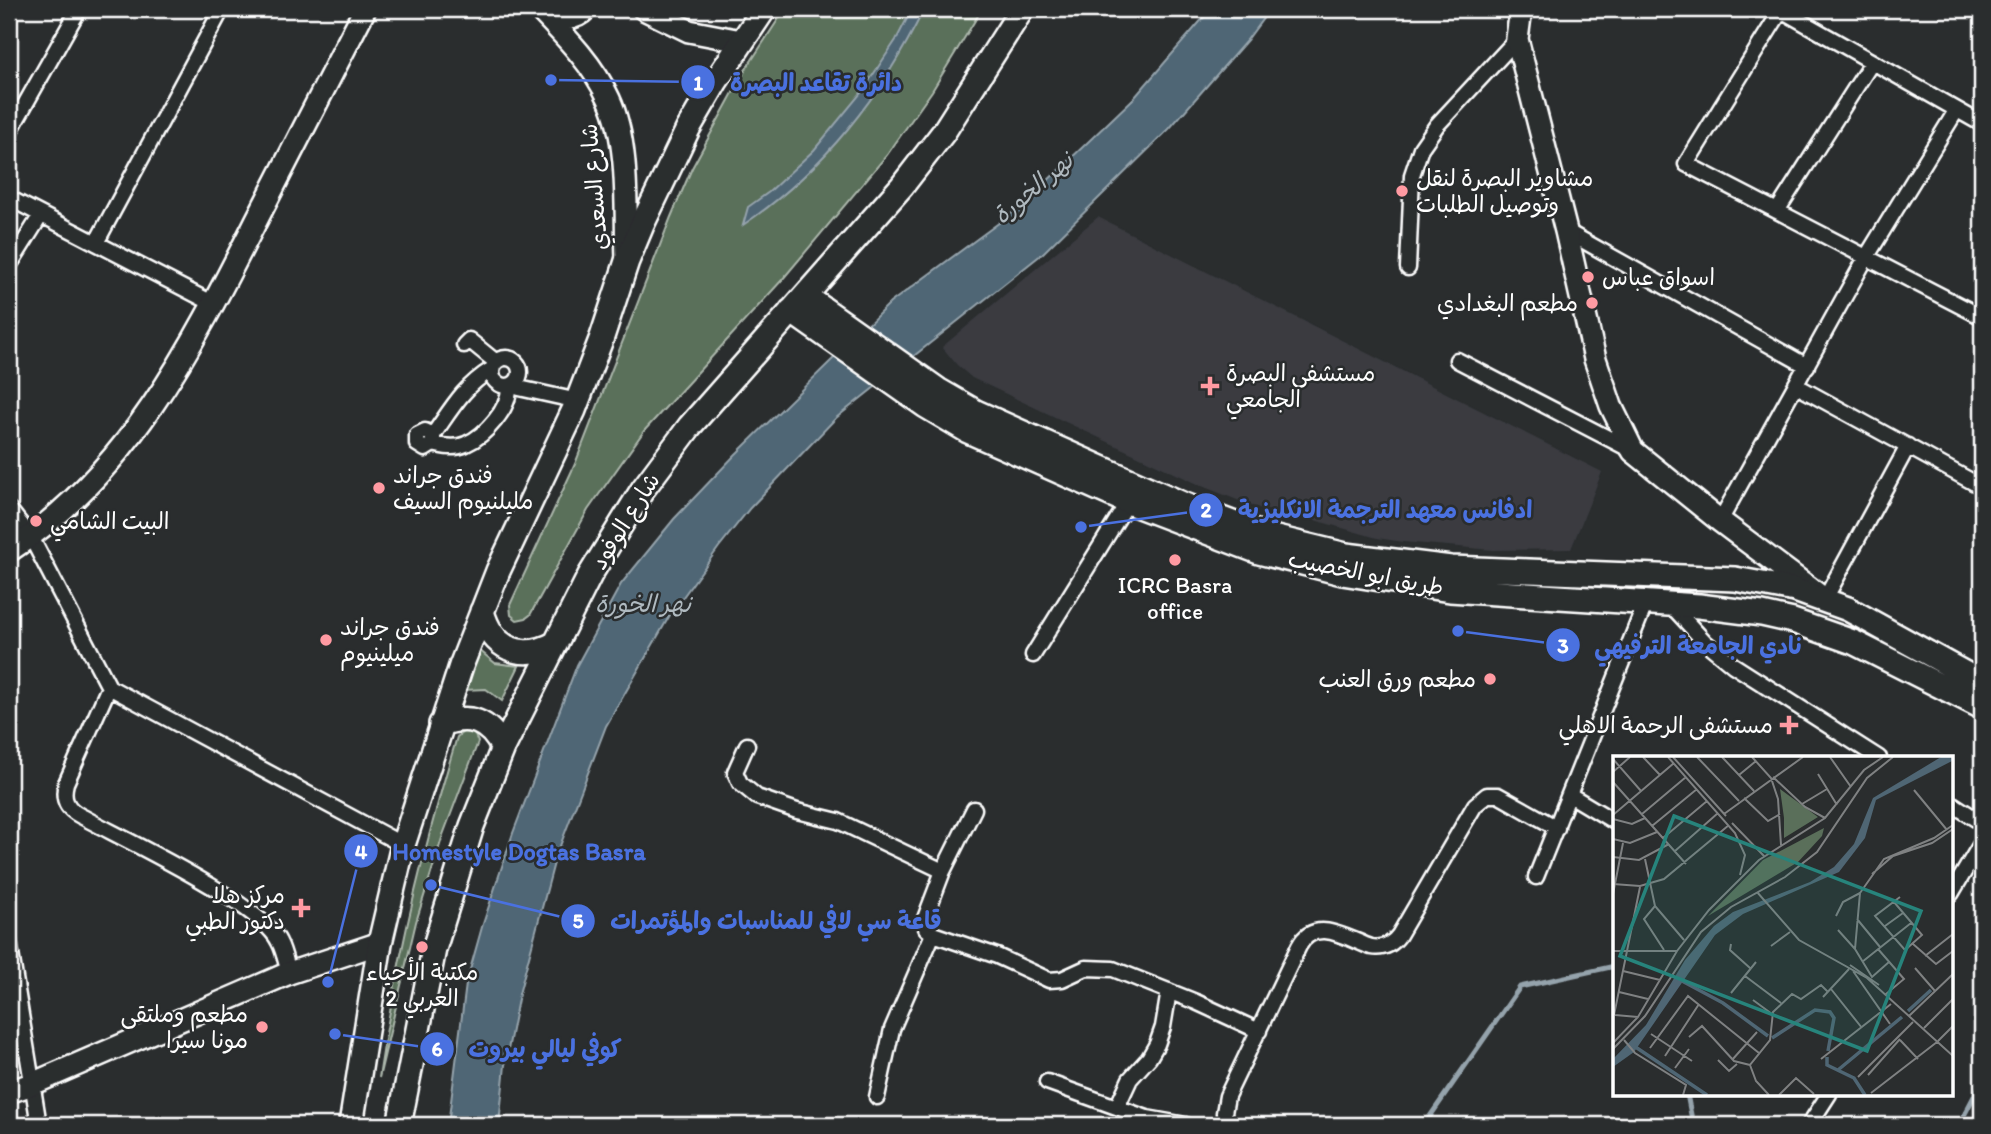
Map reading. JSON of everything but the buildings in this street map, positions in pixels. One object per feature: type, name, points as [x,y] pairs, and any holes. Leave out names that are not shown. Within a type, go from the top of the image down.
[{"type":"main road","points":[[351,1125],[380,943],[403,845],[441,724],[482,611],[578,401],[627,261],[688,129],[741,41],[764,9]]},
{"type":"main road","name":"شارع الوفود","points":[[399,1125],[420,1008],[446,904],[472,826],[503,748],[606,547],[643,489],[696,419],[902,186],[943,133],[1022,9]]},
{"type":"main road","name":"طريق ابو الخصيب","points":[[798,304],[902,376],[968,431],[1128,502],[1218,538],[1300,563],[1385,581],[1735,579],[1765,583],[1825,599],[1871,620],[1977,687]]},
{"type":"main road","name":"طريق ابو الخصيب","points":[[902,376],[997,422],[1224,521],[1264,535],[1450,579],[1751,612],[1813,627],[1977,687]]},
{"type":"main road","points":[[482,611],[493,637],[503,646],[530,653],[556,643]]},
{"type":"main road","points":[[441,724],[455,719],[470,719],[484,724],[496,734],[503,748]]},
{"type":"street","points":[[9,133],[79,9]]},
{"type":"street","points":[[96,243],[222,9]]},
{"type":"street","points":[[9,551],[31,537],[83,491],[128,440],[156,402],[214,304],[365,9]]},
{"type":"street","points":[[541,9],[569,18],[580,15],[586,9]]},
{"type":"street","name":"شارع السعدي","points":[[541,9],[570,41],[600,82],[617,120],[624,170],[627,261]]},
{"type":"street","points":[[644,9],[689,31],[741,41]]},
{"type":"street","points":[[1521,9],[1517,39],[1566,231],[1595,359],[1611,406],[1633,451]]},
{"type":"street","points":[[1982,124],[1781,9],[1686,164],[1982,317]]},
{"type":"street","points":[[1408,268],[1412,175],[1421,148],[1437,124],[1517,39]]},
{"type":"street","points":[[1777,211],[1872,62]]},
{"type":"street","points":[[1720,521],[1867,256],[1956,111]]},
{"type":"street","points":[[9,198],[214,304]]},
{"type":"street","points":[[9,266],[41,215]]},
{"type":"street","points":[[1566,231],[1807,366]]},
{"type":"street","points":[[464,345],[469,340],[494,365],[496,382],[502,386],[513,385],[578,401]]},
{"type":"street","points":[[503,358],[511,358],[521,369],[520,377],[513,385],[504,408],[485,430],[467,443],[447,448],[433,440],[464,391],[494,365],[503,358]]},
{"type":"street","points":[[1457,359],[1633,451],[1720,521],[1825,599],[1908,446]]},
{"type":"street","points":[[1797,386],[1982,487]]},
{"type":"street","points":[[1033,654],[1128,502]]},
{"type":"street","points":[[9,509],[31,537],[109,687],[403,845]]},
{"type":"street","points":[[1536,877],[1570,795],[1658,603],[1733,665],[1876,756]]},
{"type":"street","points":[[109,687],[65,783],[64,799],[67,806],[225,894],[255,915],[279,940],[289,973]]},
{"type":"street","points":[[747,745],[735,772],[740,783],[757,797],[838,821],[943,871]]},
{"type":"street","points":[[1225,1125],[1227,1096],[1299,946],[1308,934],[1329,931],[1377,948],[1390,944],[1395,940],[1475,805],[1483,797],[1498,795],[1557,828]]},
{"type":"street","points":[[1570,795],[1613,821]]},
{"type":"street","points":[[1952,804],[1982,823]]},
{"type":"street","points":[[974,809],[943,871],[924,921],[926,928],[933,934],[997,956],[1049,980],[1062,979],[1086,968],[1114,969],[1259,1031]]},
{"type":"street","points":[[1952,892],[1982,842]]},
{"type":"street","points":[[877,1097],[892,1028],[933,934]]},
{"type":"street","points":[[9,941],[39,1125]]},
{"type":"street","points":[[9,1092],[289,973],[380,943]]},
{"type":"street","points":[[1117,1107],[1130,1079],[1150,1058],[1157,1044],[1165,1019],[1169,992]]},
{"type":"street","points":[[1047,1082],[1147,1118],[1186,1125]]},
{"type":"street","points":[[1810,1125],[1828,1096]]},
{"type":"shaded area","name":"مستشفى البصرة الجامعي","points":[[1098,217],[1602,472],[1571,549],[1493,550],[1403,542],[1255,507],[1202,486],[972,378],[942,347]]},
{"type":"green space","points":[[785,9],[982,9],[932,91],[887,155],[782,280],[644,431],[588,510],[530,615],[517,620],[511,615],[510,605],[575,464],[692,168],[746,69]]},
{"type":"green space","points":[[479,650],[495,663],[519,666],[502,701],[486,689],[464,690]]},
{"type":"green space","points":[[464,731],[474,733],[478,742],[443,835],[416,922],[379,1078],[402,949],[422,864],[457,737]]},
{"type":"water","points":[[912,9],[924,9],[908,41],[870,101],[848,129],[799,181],[743,225],[748,207],[769,192],[814,150],[861,93],[896,40]]},
{"type":"water","name":"نهر الخورة","points":[[1211,9],[1270,9],[1247,40],[1169,129],[1042,254],[836,418],[750,508],[670,615],[606,726],[555,859],[519,994],[505,1065],[499,1125],[448,1125],[466,984],[482,927],[513,833],[577,665],[621,584],[674,519],[735,455],[890,303],[1019,208],[1135,97]]},
{"type":"waterway","points":[[1424,1125],[1520,987],[1613,966]]},
{"type":"waterway","points":[[1959,1125],[1982,1081]]},
{"type":"waterway","points":[[1687,1096],[1693,1125]]},
{"type":"place","name":"دائرة تقاعد البصرة","points":[[551,80]]},
{"type":"place","name":"مشاوير البصرة لنقل وتوصيل الطلبات","points":[[1402,191]]},
{"type":"place","name":"اسواق عباس","points":[[1588,277]]},
{"type":"place","name":"مطعم البغدادي","points":[[1592,303]]},
{"type":"place","name":"مستشفى البصرة الجامعي","points":[[1210,386]]},
{"type":"place","name":"فندق جراند مليلنيوم السيف","points":[[379,488]]},
{"type":"place","name":"البيت الشامي","points":[[36,521]]},
{"type":"place","name":"ادفانس معهد الترجمة الانكليزية","points":[[1081,527]]},
{"type":"place","name":"ICRC Basra office","points":[[1175,560]]},
{"type":"place","name":"نادي الجامعة الترفيهي","points":[[1458,631]]},
{"type":"place","name":"فندق جراند ميلينيوم","points":[[326,640]]},
{"type":"place","name":"مطعم ورق العنب","points":[[1490,679]]},
{"type":"place","name":"مستشفى الرحمة الاهلي","points":[[1789,725]]},
{"type":"place","name":"قاعة سي لافي للمناسبات والمؤتمرات","points":[[431,885]]},
{"type":"place","name":"مركز هلا دكتور الطبي","points":[[301,908]]},
{"type":"place","name":"مكتبة الأحياء العربي 2","points":[[422,947]]},
{"type":"place","name":"Homestyle Dogtas Basra","points":[[328,982]]},
{"type":"place","name":"مطعم وملتقى مونا سيرا","points":[[262,1027]]},
{"type":"place","name":"كوفي ليالي بيروت","points":[[335,1034]]}]
